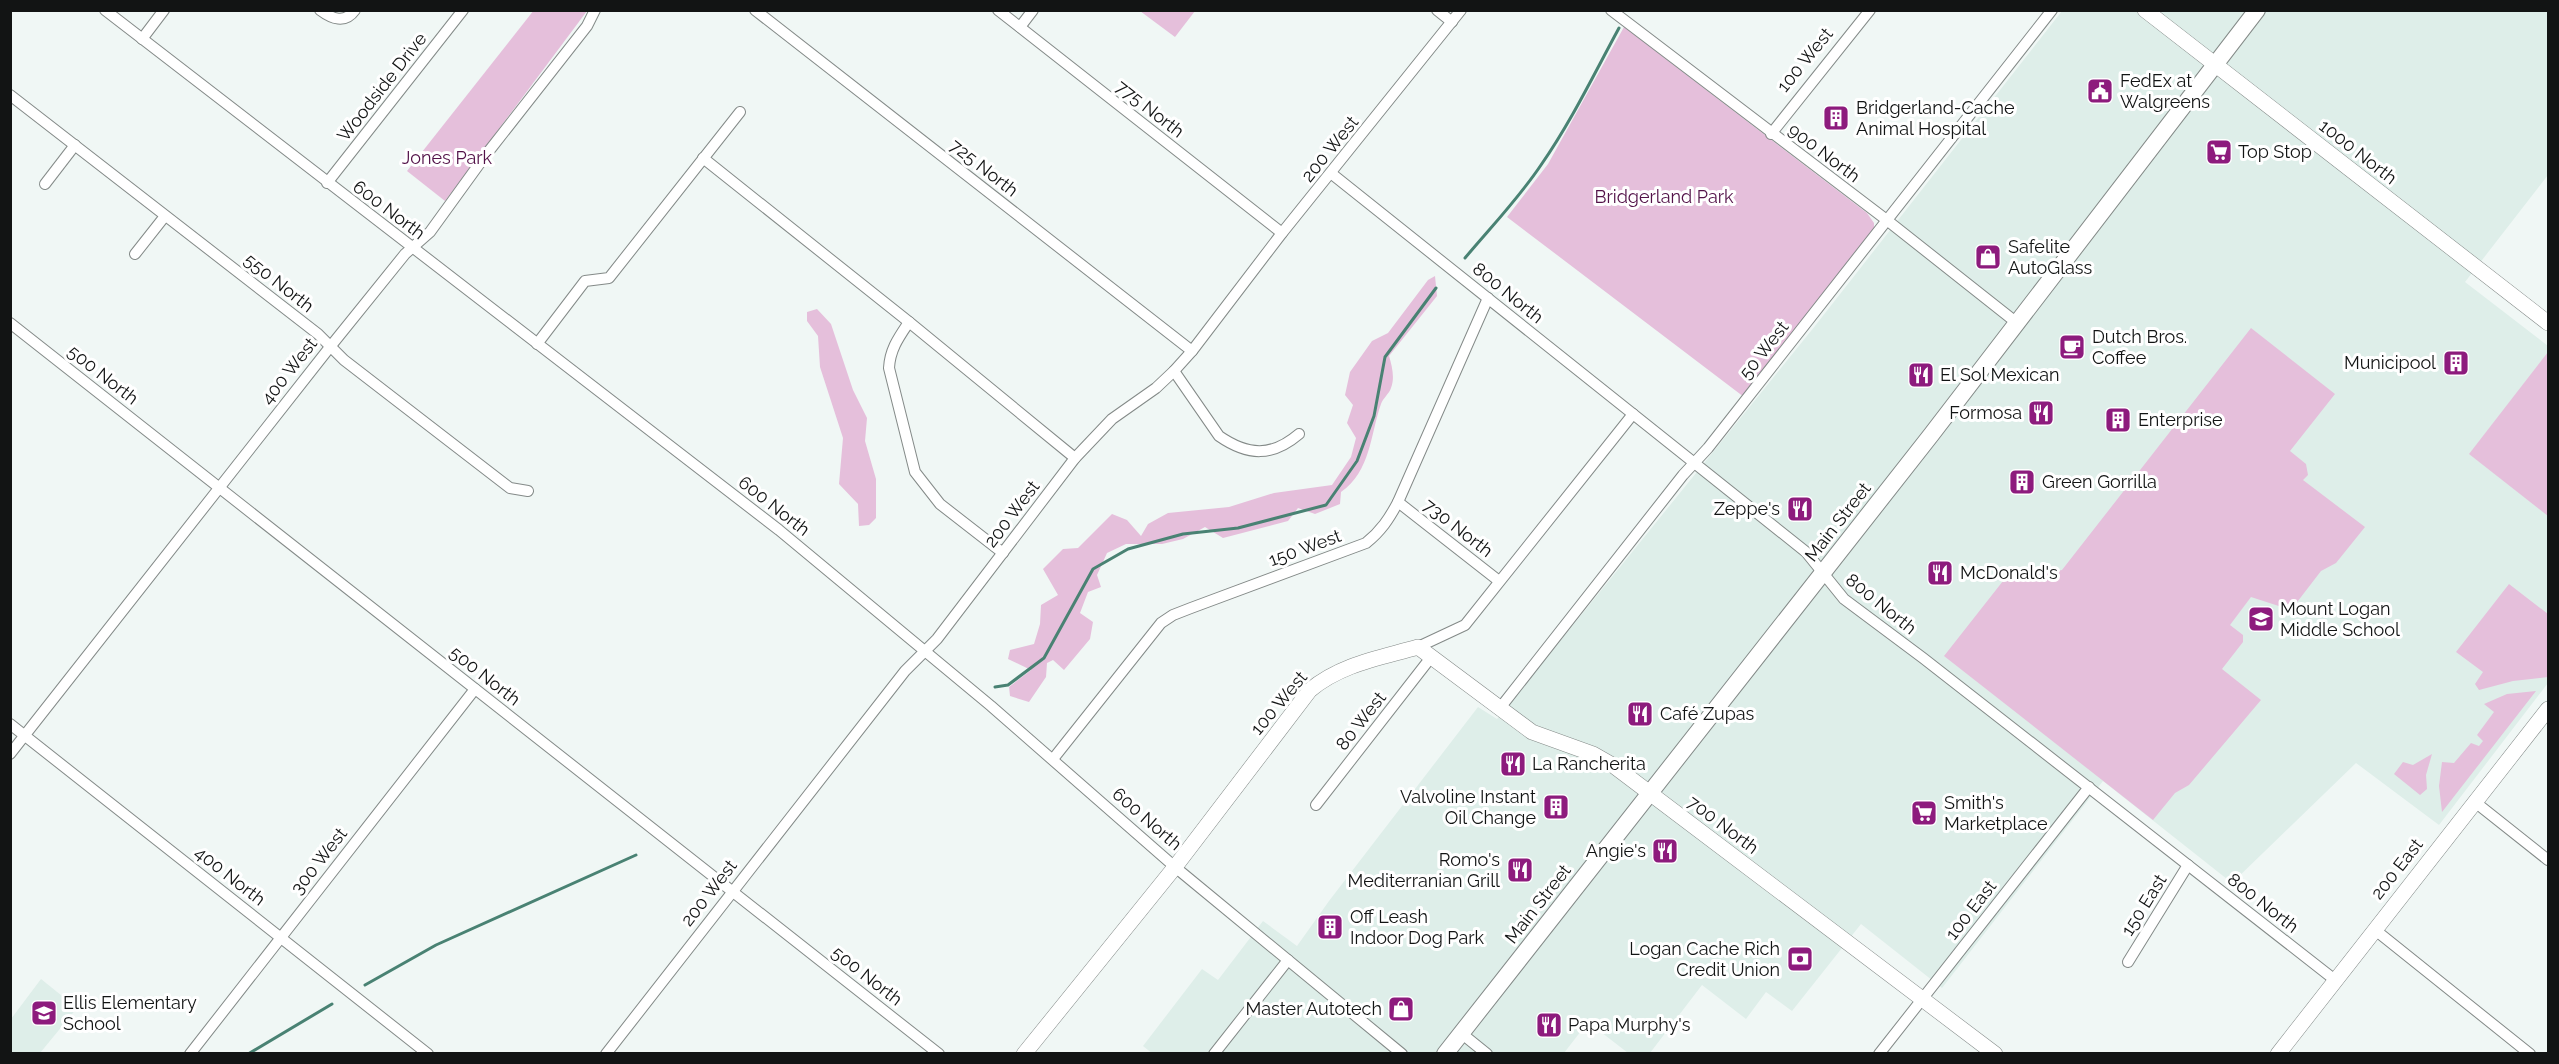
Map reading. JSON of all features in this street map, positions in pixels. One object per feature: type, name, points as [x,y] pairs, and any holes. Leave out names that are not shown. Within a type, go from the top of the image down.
[{"type":"main road","name":"Main Street","points":[[1445,1053],[1822,575],[2257,10]]},
{"type":"street","name":"600 North","points":[[105,10],[779,530],[1053,759],[1175,867],[1402,1053]]},
{"type":"street","points":[[141,39],[164,10]]},
{"type":"street","points":[[320,10],[328,17],[340,20],[351,16],[355,10]]},
{"type":"street","name":"Woodside Drive","points":[[327,183],[463,10]]},
{"type":"street","name":"400 West","points":[[10,754],[330,347],[412,248],[430,231],[485,156],[587,26],[595,10]]},
{"type":"street","name":"775 North","points":[[998,10],[1282,233]]},
{"type":"street","points":[[1020,27],[1033,10]]},
{"type":"street","points":[[1437,10],[1452,22]]},
{"type":"street","name":"200 West","points":[[606,1053],[898,680],[926,651],[1075,458],[1112,419],[1174,371],[1192,351],[1282,233],[1332,174],[1461,10]]},
{"type":"street","name":"900 North","points":[[1611,10],[1888,221],[2017,323]]},
{"type":"street","name":"100 West","points":[[1771,134],[1870,10]]},
{"type":"street","name":"50 West","points":[[1500,708],[1888,221],[2052,10]]},
{"type":"street","name":"1000 North","points":[[2145,10],[2548,323]]},
{"type":"street","name":"725 North","points":[[763,13],[1192,351]]},
{"type":"street","name":"550 North","points":[[10,95],[318,334],[344,360],[510,488],[528,491]]},
{"type":"street","points":[[537,344],[585,281],[609,278],[740,112]]},
{"type":"street","points":[[45,184],[75,145]]},
{"type":"street","points":[[703,159],[909,322],[1075,458]]},
{"type":"street","name":"800 North","points":[[1332,174],[1806,552],[1822,575],[1844,599],[2336,980]]},
{"type":"street","points":[[135,254],[165,216]]},
{"type":"street","name":"150 West","points":[[1053,759],[1161,623],[1173,615],[1366,543],[1387,522],[1398,502],[1488,298]]},
{"type":"street","points":[[909,322],[895,342],[889,356],[889,368],[915,472],[940,504],[1003,553]]},
{"type":"street","name":"500 North","points":[[10,323],[939,1053]]},
{"type":"street","points":[[1174,371],[1219,436],[1230,444],[1251,451],[1272,451],[1285,446],[1299,434]]},
{"type":"street","name":"100 West","points":[[1024,1053],[1175,867],[1310,690],[1326,677],[1344,668],[1418,647],[1465,626],[1632,414]]},
{"type":"street","name":"730 North","points":[[1398,502],[1499,581]]},
{"type":"street","name":"700 North","points":[[1418,647],[1532,732],[1593,754],[1614,766],[1995,1053]]},
{"type":"street","name":"80 West","points":[[1316,805],[1432,656]]},
{"type":"street","name":"300 West","points":[[190,1053],[475,689]]},
{"type":"street","name":"200 East","points":[[2278,1053],[2548,709]]},
{"type":"street","name":"400 North","points":[[10,724],[428,1053]]},
{"type":"street","name":"100 East","points":[[1880,1053],[2089,787]]},
{"type":"street","points":[[2475,802],[2548,860]]},
{"type":"street","name":"150 East","points":[[2128,962],[2188,865]]},
{"type":"street","points":[[2374,929],[2530,1053]]},
{"type":"street","points":[[1214,1053],[1288,960]]},
{"type":"street","points":[[1461,1033],[1487,1053]]},
{"type":"shaded area","points":[[2062,11],[2548,11],[2548,175],[2465,282],[2548,346],[2548,683],[2439,825],[2356,763],[2232,883],[2103,781],[1942,988],[1861,924],[1792,1011],[1766,992],[1746,1019],[1702,985],[1650,1053],[1628,1053],[1588,1022],[1564,1053],[1153,1054],[1143,1046],[1202,969],[1218,980],[1263,921],[1297,946],[1478,707],[1497,719],[1815,326]]},
{"type":"shaded area","name":"Ellis Elementary School","points":[[41,979],[77,1008],[40,1053],[11,1053],[11,1019]]},
{"type":"green space","name":"Jones Park","points":[[534,10],[587,11],[445,201],[407,171]]},
{"type":"green space","points":[[1140,11],[1195,11],[1175,37]]},
{"type":"green space","name":"Bridgerland Park","points":[[1624,27],[1867,213],[1874,223],[1874,230],[1744,397],[1507,217],[1548,164]]},
{"type":"green space","points":[[1435,276],[1437,296],[1389,356],[1393,376],[1391,388],[1381,404],[1364,463],[1351,483],[1341,492],[1340,504],[1315,514],[1298,508],[1288,521],[1223,538],[1205,527],[1183,539],[1162,544],[1126,544],[1107,553],[1097,575],[1101,587],[1088,592],[1080,613],[1093,622],[1090,639],[1064,670],[1053,660],[1047,663],[1046,677],[1029,702],[1010,696],[1009,687],[1031,670],[1008,659],[1010,650],[1034,644],[1040,624],[1041,605],[1058,595],[1043,569],[1063,549],[1078,548],[1112,514],[1127,520],[1141,536],[1148,524],[1168,513],[1229,507],[1274,493],[1332,485],[1351,457],[1356,438],[1347,423],[1353,405],[1345,395],[1350,372],[1372,341],[1388,333],[1428,280]]},
{"type":"green space","points":[[817,309],[831,324],[853,390],[867,418],[865,441],[876,479],[876,518],[869,525],[859,526],[858,504],[839,484],[843,438],[820,367],[818,336],[807,321],[807,312]]},
{"type":"green space","points":[[2251,328],[2335,394],[2290,451],[2306,464],[2308,475],[2303,480],[2365,527],[2336,563],[2321,571],[2291,610],[2251,597],[2230,625],[2243,635],[2243,642],[2222,669],[2261,700],[2189,785],[2175,793],[2153,820],[1944,656],[2003,581],[2062,570]]},
{"type":"green space","points":[[2548,352],[2548,516],[2469,454]]},
{"type":"green space","points":[[2509,584],[2548,614],[2548,677],[2513,681],[2479,690],[2475,684],[2483,672],[2456,652]]},
{"type":"green space","points":[[2536,691],[2442,812],[2439,786],[2442,762],[2454,763],[2471,743],[2479,746],[2483,741],[2477,735],[2494,712],[2484,704],[2507,694]]},
{"type":"green space","points":[[2432,754],[2426,775],[2427,789],[2420,795],[2394,774],[2403,762],[2413,765]]},
{"type":"waterway","points":[[1465,258],[1514,201],[1552,149],[1619,28]]},
{"type":"waterway","points":[[995,687],[1008,685],[1044,658],[1093,569],[1128,549],[1183,534],[1238,528],[1326,505],[1357,461],[1374,416],[1385,357],[1436,288]]},
{"type":"waterway","points":[[365,985],[436,945],[636,855]]},
{"type":"waterway","points":[[248,1054],[332,1004]]},
{"type":"place","name":"FedEx at Walgreens","points":[[2100,91]]},
{"type":"place","name":"Bridgerland-Cache Animal Hospital","points":[[1836,118]]},
{"type":"place","name":"Top Stop","points":[[2219,152]]},
{"type":"place","name":"Safelite AutoGlass","points":[[1988,257]]},
{"type":"place","name":"Dutch Bros. Coffee","points":[[2072,347]]},
{"type":"place","name":"Municipool","points":[[2456,363]]},
{"type":"place","name":"El Sol Mexican","points":[[1921,375]]},
{"type":"place","name":"Formosa","points":[[2041,413]]},
{"type":"place","name":"Enterprise","points":[[2118,420]]},
{"type":"place","name":"Green Gorrilla","points":[[2022,482]]},
{"type":"place","name":"Zeppe's","points":[[1800,509]]},
{"type":"place","name":"McDonald's","points":[[1940,573]]},
{"type":"place","name":"Mount Logan Middle School","points":[[2261,619]]},
{"type":"place","name":"Café Zupas","points":[[1640,714]]},
{"type":"place","name":"La Rancherita","points":[[1513,764]]},
{"type":"place","name":"Valvoline Instant Oil Change","points":[[1556,807]]},
{"type":"place","name":"Smith's Marketplace","points":[[1924,813]]},
{"type":"place","name":"Angie's","points":[[1665,851]]},
{"type":"place","name":"Romo's Mediterranian Grill","points":[[1520,870]]},
{"type":"place","name":"Off Leash Indoor Dog Park","points":[[1330,927]]},
{"type":"place","name":"Logan Cache Rich Credit Union","points":[[1800,959]]},
{"type":"place","name":"Master Autotech","points":[[1401,1009]]},
{"type":"place","name":"Ellis Elementary School","points":[[44,1013]]},
{"type":"place","name":"Papa Murphy's","points":[[1549,1025]]}]
